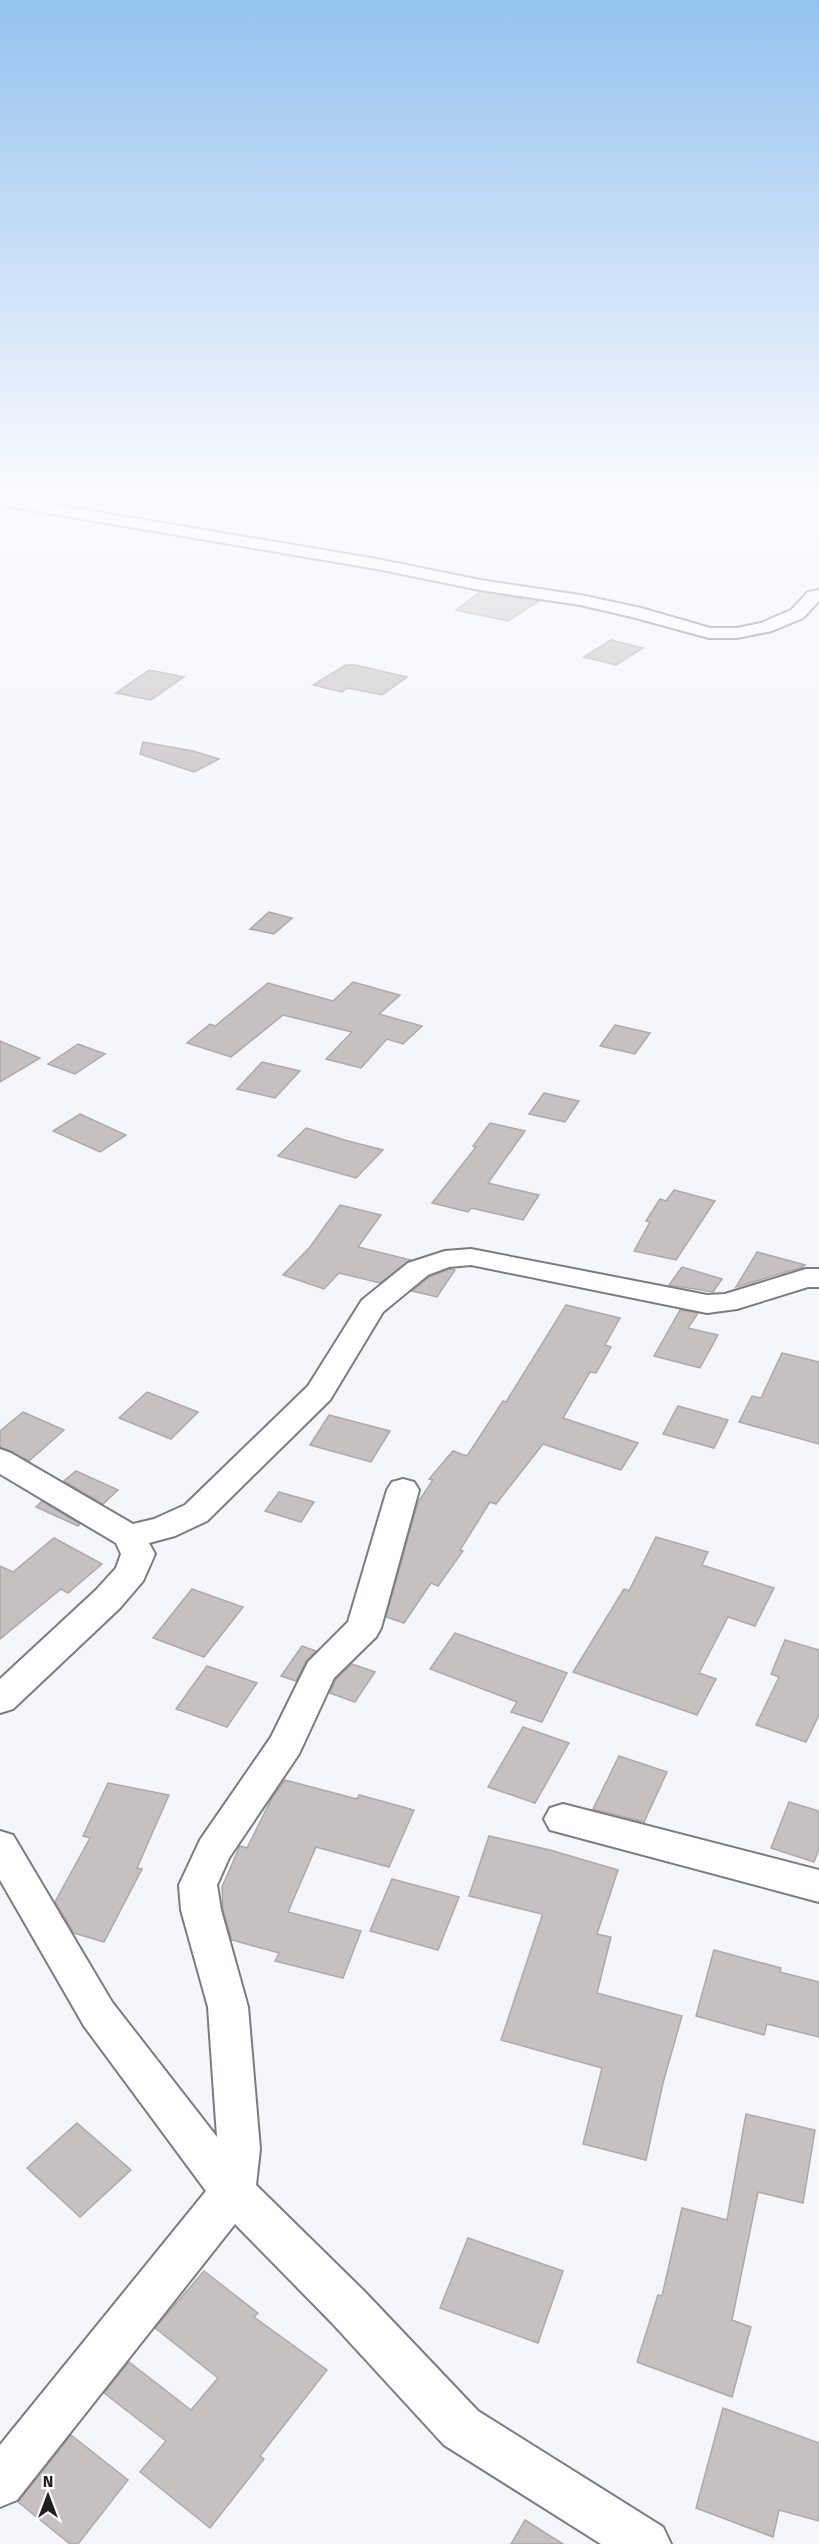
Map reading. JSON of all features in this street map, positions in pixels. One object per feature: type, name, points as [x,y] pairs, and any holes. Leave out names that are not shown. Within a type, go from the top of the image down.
[{"type":"street","points":[[655,618],[709,633],[737,633],[766,627],[788,618]]},
{"type":"street","points":[[129,1536],[163,1528],[196,1513],[319,1393],[372,1306],[418,1269],[444,1259],[471,1257],[500,1261],[707,1304],[727,1302],[806,1278],[819,1278]]},
{"type":"street","points":[[0,1460],[129,1536],[138,1554],[131,1573],[108,1599],[0,1700]]},
{"type":"street","points":[[0,2483],[233,2192],[239,2149],[228,2007],[201,1910],[198,1885],[213,1851],[286,1744],[320,1671],[364,1628],[403,1490]]},
{"type":"street","points":[[563,1819],[819,1886]]},
{"type":"street","points":[[0,1846],[98,2014],[233,2192],[348,2307],[461,2428],[646,2544]]},
{"type":"building","points":[[492,618],[513,618],[508,621]]},
{"type":"building","points":[[611,640],[643,648],[616,665],[584,657]]},
{"type":"building","points":[[346,665],[407,677],[382,695],[348,688],[342,692],[313,685]]},
{"type":"building","points":[[149,670],[184,677],[151,700],[116,693]]},
{"type":"building","points":[[143,742],[193,751],[219,759],[194,772],[140,754]]},
{"type":"building","points":[[269,912],[292,918],[274,934],[250,929]]},
{"type":"building","points":[[353,982],[400,995],[379,1014],[422,1026],[403,1044],[387,1039],[361,1068],[326,1059],[352,1032],[283,1015],[231,1057],[187,1043],[210,1024],[215,1026],[268,983],[333,1001]]},
{"type":"building","points":[[615,1025],[650,1033],[635,1054],[600,1046]]},
{"type":"building","points":[[0,1041],[40,1058],[0,1082]]},
{"type":"building","points":[[78,1044],[105,1054],[75,1074],[48,1064]]},
{"type":"building","points":[[262,1062],[300,1071],[275,1098],[237,1089]]},
{"type":"building","points":[[544,1093],[579,1101],[565,1122],[529,1114]]},
{"type":"building","points":[[80,1114],[126,1135],[100,1152],[53,1131]]},
{"type":"building","points":[[490,1123],[525,1131],[488,1183],[539,1195],[523,1220],[471,1208],[468,1212],[432,1203],[476,1147],[473,1146]]},
{"type":"building","points":[[306,1128],[383,1150],[356,1178],[278,1156]]},
{"type":"building","points":[[674,1190],[715,1201],[676,1260],[634,1251],[650,1222],[646,1221],[660,1199],[666,1201]]},
{"type":"building","points":[[340,1205],[381,1215],[358,1247],[411,1260],[380,1283],[339,1273],[324,1289],[283,1275],[310,1247]]},
{"type":"building","points":[[757,1252],[805,1265],[736,1287]]},
{"type":"building","points":[[682,1267],[722,1279],[713,1292],[669,1285]]},
{"type":"building","points":[[450,1269],[455,1270],[437,1297],[412,1291],[429,1277]]},
{"type":"building","points":[[566,1305],[620,1318],[605,1345],[611,1347],[596,1373],[590,1372],[563,1418],[638,1443],[621,1470],[543,1444],[496,1504],[490,1502],[460,1550],[463,1551],[438,1586],[431,1583],[404,1623],[386,1617],[418,1502],[433,1480],[429,1479],[453,1451],[467,1456],[503,1401],[506,1402]]},
{"type":"building","points":[[680,1310],[698,1313],[688,1328],[718,1335],[700,1368],[654,1356]]},
{"type":"building","points":[[782,1353],[819,1362],[819,1444],[739,1422],[752,1396],[761,1398]]},
{"type":"building","points":[[147,1392],[198,1412],[171,1439],[119,1418]]},
{"type":"building","points":[[678,1406],[728,1420],[714,1448],[663,1434]]},
{"type":"building","points":[[23,1412],[64,1430],[29,1461],[0,1447],[0,1431]]},
{"type":"building","points":[[329,1415],[390,1431],[371,1462],[310,1445]]},
{"type":"building","points":[[76,1471],[118,1490],[103,1504],[64,1481]]},
{"type":"building","points":[[279,1492],[314,1502],[301,1522],[265,1511]]},
{"type":"building","points":[[42,1501],[80,1524],[78,1526],[36,1507]]},
{"type":"building","points":[[656,1537],[708,1552],[702,1565],[774,1588],[755,1626],[728,1617],[699,1673],[716,1679],[697,1715],[573,1672],[624,1589],[629,1591]]},
{"type":"building","points":[[54,1538],[102,1564],[68,1593],[61,1589],[0,1639],[0,1566],[13,1572]]},
{"type":"building","points":[[192,1589],[243,1607],[204,1657],[153,1638]]},
{"type":"building","points":[[455,1633],[567,1673],[542,1722],[511,1712],[517,1702],[430,1669]]},
{"type":"building","points":[[785,1640],[819,1650],[819,1715],[806,1742],[756,1725],[779,1677],[771,1674]]},
{"type":"building","points":[[302,1646],[316,1651],[306,1661],[296,1681],[281,1676]]},
{"type":"building","points":[[352,1664],[375,1672],[355,1702],[330,1693],[336,1679]]},
{"type":"building","points":[[207,1666],[257,1683],[227,1727],[176,1709]]},
{"type":"building","points":[[523,1727],[569,1743],[535,1803],[488,1787]]},
{"type":"building","points":[[619,1756],[667,1772],[644,1822],[593,1809]]},
{"type":"building","points":[[285,1780],[357,1799],[359,1795],[414,1810],[389,1867],[316,1847],[288,1912],[361,1931],[343,1978],[275,1961],[279,1953],[232,1940],[223,1910],[222,1887],[240,1846],[247,1848],[272,1798]]},
{"type":"building","points":[[108,1783],[169,1795],[137,1868],[142,1869],[104,1942],[74,1933],[55,1902],[90,1838],[83,1836]]},
{"type":"building","points":[[789,1802],[819,1811],[819,1849],[814,1862],[771,1848]]},
{"type":"building","points":[[489,1836],[550,1850],[618,1870],[597,1934],[611,1937],[597,1993],[682,2016],[663,2083],[646,2160],[583,2144],[602,2068],[501,2040],[542,1914],[469,1896]]},
{"type":"building","points":[[392,1879],[459,1897],[438,1950],[370,1931]]},
{"type":"building","points":[[714,1950],[781,1968],[780,1972],[819,1982],[819,2037],[767,2024],[764,2035],[696,2016]]},
{"type":"building","points":[[746,2114],[815,2130],[803,2203],[758,2192],[732,2320],[751,2327],[732,2397],[637,2362],[658,2295],[662,2296],[682,2208],[727,2220]]},
{"type":"building","points":[[77,2123],[131,2170],[80,2217],[27,2168]]},
{"type":"building","points":[[468,2238],[563,2271],[538,2343],[440,2308]]},
{"type":"building","points":[[204,2271],[258,2313],[254,2317],[327,2370],[260,2456],[264,2459],[210,2528],[140,2472],[166,2441],[104,2393],[129,2362],[191,2410],[218,2378],[155,2328]]},
{"type":"building","points":[[723,2408],[819,2443],[819,2521],[779,2510],[773,2537],[696,2508]]},
{"type":"building","points":[[71,2435],[128,2480],[78,2544],[70,2544],[18,2502]]},
{"type":"building","points":[[525,2520],[563,2544],[511,2544]]}]
